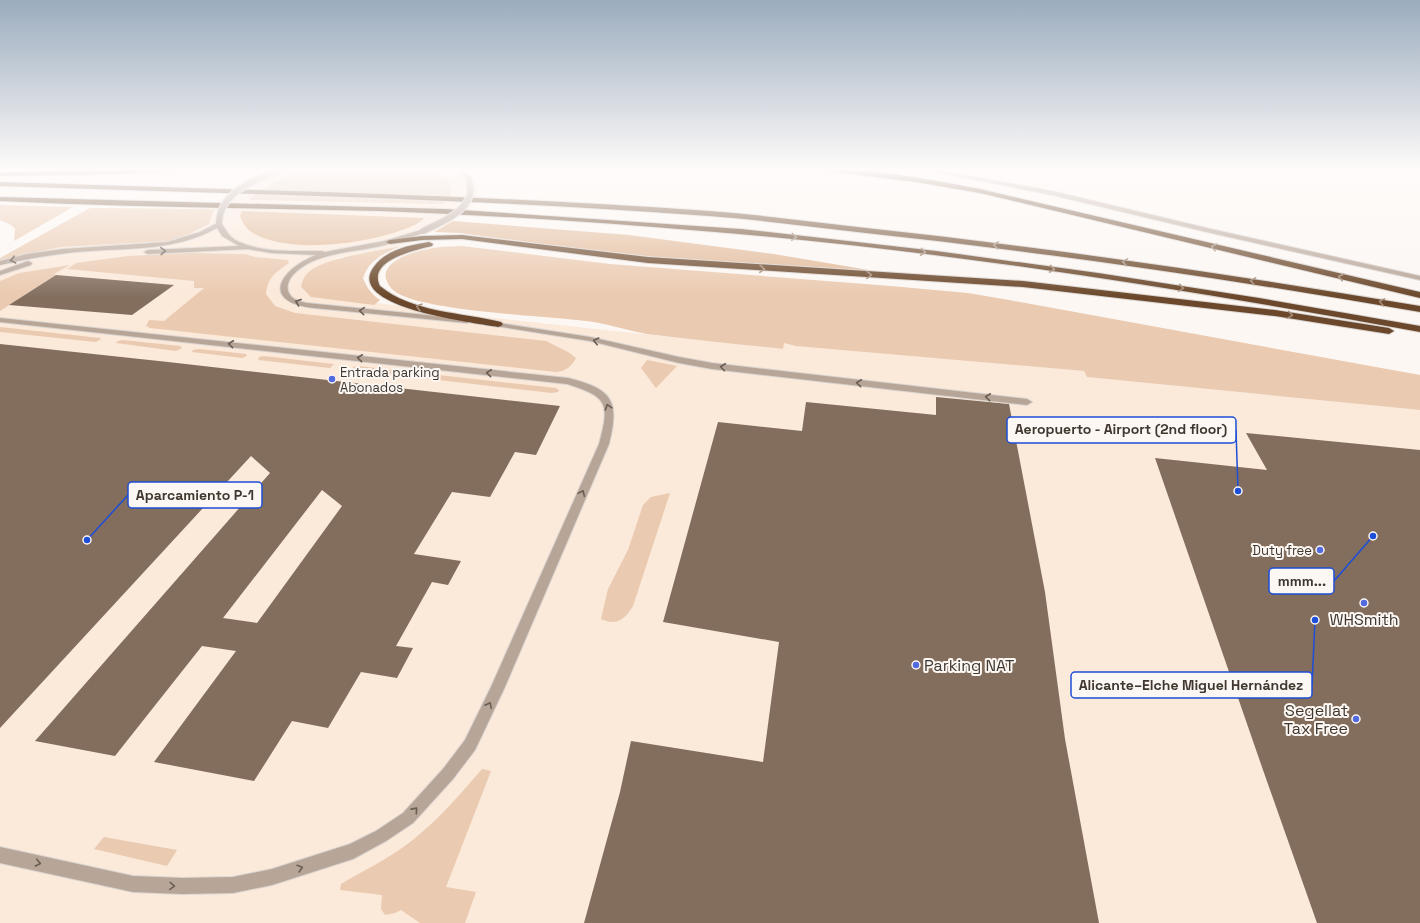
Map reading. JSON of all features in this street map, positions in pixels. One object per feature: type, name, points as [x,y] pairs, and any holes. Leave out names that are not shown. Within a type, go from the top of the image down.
[{"type":"highway","points":[[412,211],[505,215],[698,228],[891,248],[1042,267],[1290,305],[1420,329]]},
{"type":"highway","points":[[668,211],[713,214],[964,241],[1114,260],[1303,289],[1420,309]]},
{"type":"highway","points":[[1066,211],[1420,295]]},
{"type":"highway","points":[[390,242],[422,238],[462,237],[573,252],[648,260],[972,281],[1128,295],[1275,313],[1420,336]]},
{"type":"highway","points":[[498,324],[430,310],[392,300],[375,287],[372,279],[374,272],[380,264],[406,249],[450,242],[475,243],[593,258],[723,266]]},
{"type":"street","points":[[0,264],[42,253],[149,246],[179,241],[196,236],[218,224],[222,211]]},
{"type":"street","points":[[458,211],[455,214],[423,231],[390,242],[330,253],[306,262],[292,272],[284,281],[284,289],[288,298],[298,303],[314,306],[498,324],[590,339],[679,360],[762,372],[1027,402]]},
{"type":"street","points":[[1128,211],[1420,278]]},
{"type":"street","points":[[218,224],[224,234],[236,242],[257,248],[287,253],[330,253]]},
{"type":"street","points":[[0,273],[32,262],[71,256],[190,249],[257,248]]},
{"type":"street","points":[[0,320],[568,381],[588,387],[603,395],[610,406],[611,421],[604,444],[497,689],[470,745],[448,774],[408,818],[381,836],[353,851],[272,877],[233,885],[182,886],[133,884],[0,855]]},
{"type":"shaded area","points":[[0,211],[66,211],[14,241],[15,228],[0,220]]},
{"type":"shaded area","points":[[84,211],[213,211],[209,224],[170,241],[61,247],[0,260],[0,258]]},
{"type":"shaded area","points":[[213,211],[468,211],[453,221],[401,246],[337,258],[326,263],[306,275],[301,287],[305,292],[439,312],[783,349],[783,343],[1084,371],[1087,377],[1420,410],[1420,923],[0,923],[0,260],[61,247],[170,241],[208,224]]},
{"type":"shaded area","points":[[242,211],[244,211],[424,218],[405,229],[384,236],[345,243],[302,245],[282,243],[264,238],[250,231],[245,226],[240,216]]},
{"type":"shaded area","points":[[453,221],[629,235],[774,254],[898,275],[654,257],[460,233],[434,232]]},
{"type":"shaded area","points":[[401,246],[389,251],[373,262],[369,266],[363,278],[372,293],[380,300],[374,305],[311,297],[301,287],[303,279],[306,275],[313,269],[323,264],[350,256]]},
{"type":"shaded area","points":[[462,246],[610,264],[891,286],[968,293],[1009,300],[1420,375],[1420,410],[1087,377],[1084,371],[796,346],[784,343],[783,349],[664,336],[640,333],[594,322],[487,312],[427,303],[405,297],[392,289],[386,281],[386,273],[389,267],[395,261],[403,257],[412,253],[433,248]]},
{"type":"shaded area","points":[[190,253],[245,254],[255,257],[288,260],[289,263],[270,279],[266,294],[275,306],[295,313],[546,341],[568,352],[576,358],[568,368],[563,371],[556,372],[150,328],[146,326],[149,320],[164,321],[204,288],[194,288],[194,281],[67,269],[76,263],[128,256]]},
{"type":"shaded area","points":[[70,265],[54,274],[56,275],[0,311],[0,281],[19,273]]},
{"type":"shaded area","points":[[0,327],[101,339],[96,342],[0,332]]},
{"type":"shaded area","points":[[123,340],[180,346],[182,348],[176,351],[116,343]]},
{"type":"shaded area","points":[[199,349],[246,354],[247,356],[242,358],[192,352],[193,350]]},
{"type":"shaded area","points":[[264,356],[334,364],[330,368],[258,360],[259,357]]},
{"type":"shaded area","points":[[647,360],[677,366],[656,388],[641,368]]},
{"type":"shaded area","points":[[358,366],[556,388],[559,390],[558,392],[552,393],[352,370],[353,367]]},
{"type":"shaded area","points":[[670,493],[633,606],[623,618],[616,622],[601,619],[608,589],[628,550],[643,505],[651,497]]},
{"type":"shaded area","points":[[482,769],[491,771],[446,887],[476,892],[465,923],[420,923],[401,910],[385,915],[381,909],[382,895],[340,890],[341,884],[394,853],[424,831],[454,801]]},
{"type":"shaded area","points":[[104,837],[177,850],[167,866],[94,849]]},
{"type":"building","points":[[56,275],[174,285],[132,315],[9,305]]},
{"type":"building","points":[[0,344],[560,406],[536,455],[515,452],[490,497],[452,492],[414,554],[461,561],[448,585],[432,582],[396,646],[413,648],[397,678],[361,672],[328,728],[292,721],[254,781],[154,762],[236,651],[202,646],[115,756],[35,741],[270,473],[251,456],[0,728]],"holes":[[[322,490],[342,506],[257,623],[223,618]]]},
{"type":"building","name":"Parking NAT","points":[[936,397],[1009,404],[1045,592],[1065,739],[1099,923],[584,923],[620,792],[631,741],[763,762],[779,642],[663,622],[718,422],[802,431],[806,402],[936,415]]},
{"type":"building","points":[[1246,433],[1420,450],[1420,923],[1317,923],[1155,458],[1267,470]]},
{"type":"place","name":"Entrada parking Abonados","points":[[332,379]]},
{"type":"place","name":"Aeropuerto - Airport (2nd floor)","points":[[1238,491]]},
{"type":"place","name":"mmm...","points":[[1373,536]]},
{"type":"place","name":"Aparcamiento P-1","points":[[87,540]]},
{"type":"place","name":"Duty free","points":[[1320,550]]},
{"type":"place","name":"WHSmith","points":[[1364,603]]},
{"type":"place","name":"Alicante–Elche Miguel Hernández","points":[[1315,620]]},
{"type":"place","name":"Parking NAT","points":[[916,665]]},
{"type":"place","name":"Segellat Tax Free","points":[[1356,719]]}]
